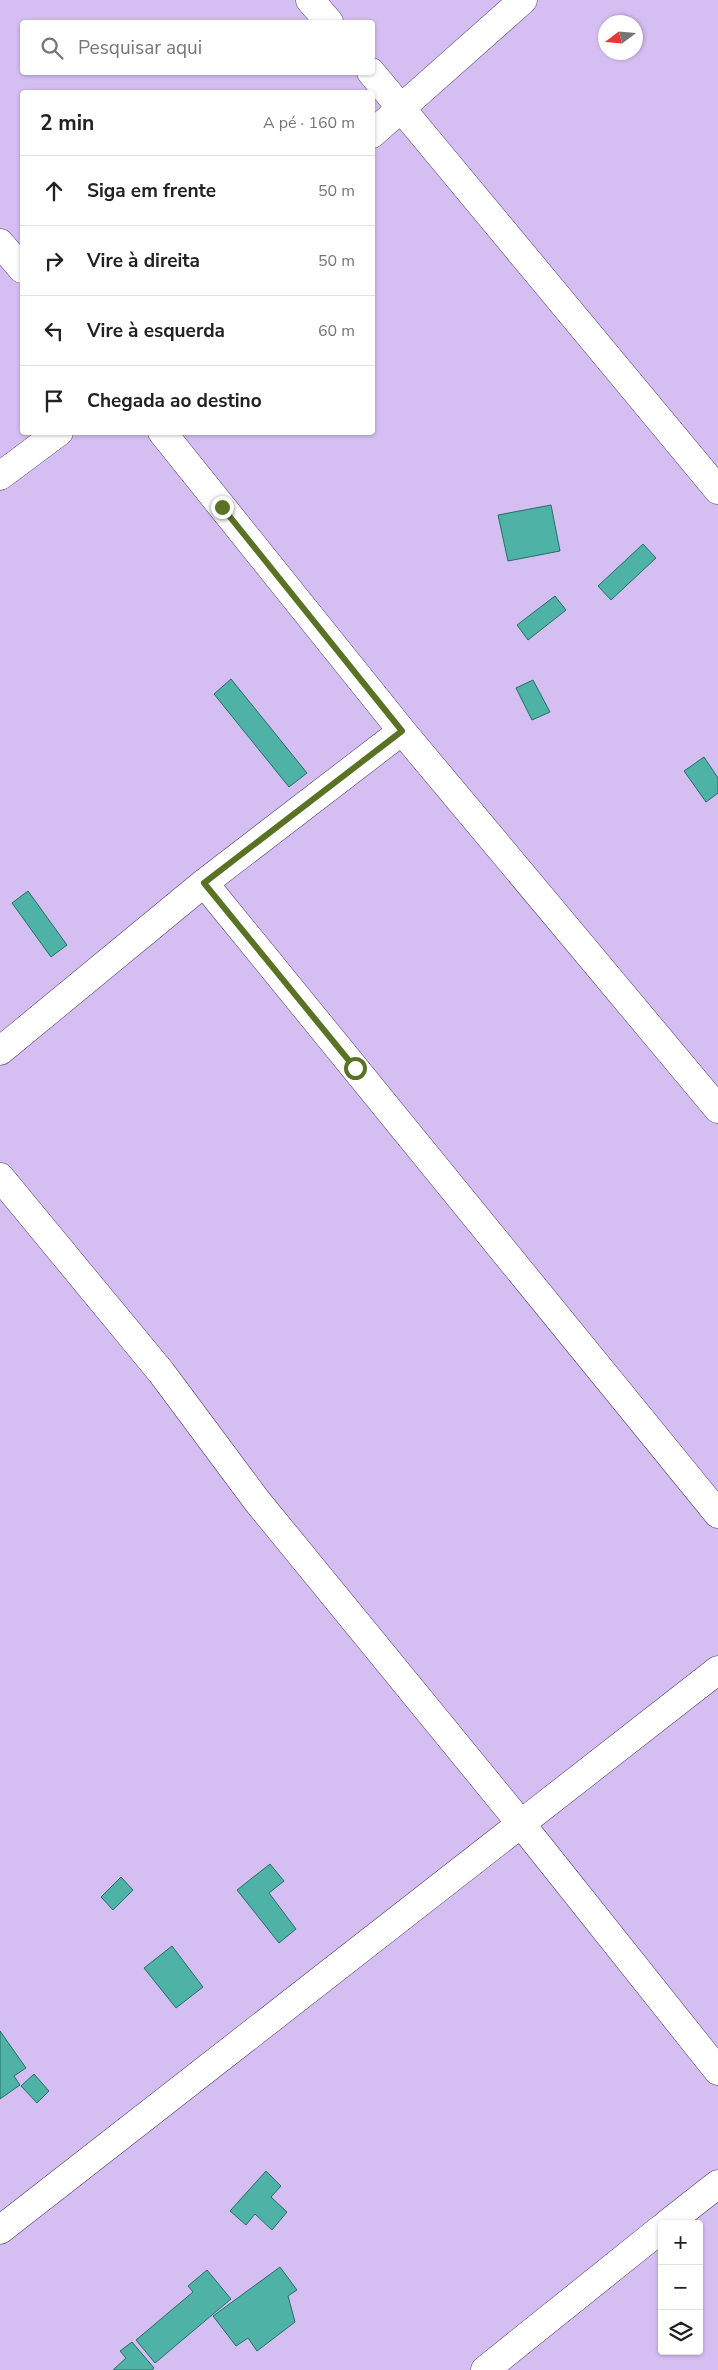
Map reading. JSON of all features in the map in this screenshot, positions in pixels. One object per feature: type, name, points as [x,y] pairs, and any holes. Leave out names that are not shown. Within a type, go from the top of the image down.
[{"type":"street","points":[[310,0],[327,20]]},
{"type":"street","points":[[375,131],[523,0]]},
{"type":"street","points":[[374,75],[718,490]]},
{"type":"street","points":[[0,243],[20,266]]},
{"type":"street","points":[[0,476],[55,435]]},
{"type":"street","points":[[164,435],[402,731],[718,1109]]},
{"type":"street","points":[[0,1051],[204,883],[402,731]]},
{"type":"street","points":[[204,883],[718,1514]]},
{"type":"street","points":[[0,1177],[161,1372],[257,1501],[522,1824],[718,2071]]},
{"type":"street","points":[[0,2230],[718,1670]]},
{"type":"street","points":[[672,2220],[718,2184]]},
{"type":"street","points":[[485,2370],[658,2231]]},
{"type":"building","points":[[551,505],[560,551],[508,561],[498,515]]},
{"type":"building","points":[[643,544],[656,558],[611,600],[598,586]]},
{"type":"building","points":[[555,596],[566,610],[528,640],[517,625]]},
{"type":"building","points":[[231,679],[307,773],[289,787],[214,694]]},
{"type":"building","points":[[533,680],[550,712],[532,720],[516,688]]},
{"type":"building","points":[[704,757],[718,778],[718,793],[706,802],[684,771]]},
{"type":"building","points":[[28,891],[67,945],[51,957],[12,903]]},
{"type":"building","points":[[270,1864],[284,1881],[269,1893],[296,1929],[279,1943],[237,1890]]},
{"type":"building","points":[[121,1877],[133,1890],[113,1910],[101,1897]]},
{"type":"building","points":[[172,1946],[203,1987],[176,2008],[144,1968]]},
{"type":"building","points":[[0,2031],[26,2068],[14,2076],[20,2085],[0,2099]]},
{"type":"building","points":[[34,2074],[49,2091],[37,2103],[21,2086]]},
{"type":"building","points":[[266,2171],[281,2186],[271,2197],[287,2212],[272,2230],[255,2214],[246,2225],[230,2211]]},
{"type":"building","points":[[280,2267],[297,2290],[288,2296],[295,2322],[257,2351],[248,2338],[236,2346],[213,2316]]},
{"type":"building","points":[[207,2270],[231,2299],[155,2363],[136,2340],[193,2292],[188,2286]]},
{"type":"building","points":[[132,2342],[154,2368],[152,2370],[113,2370],[126,2358],[120,2351]]},
{"type":"route","points":[[222,507],[402,731],[204,883],[355,1068]]}]
